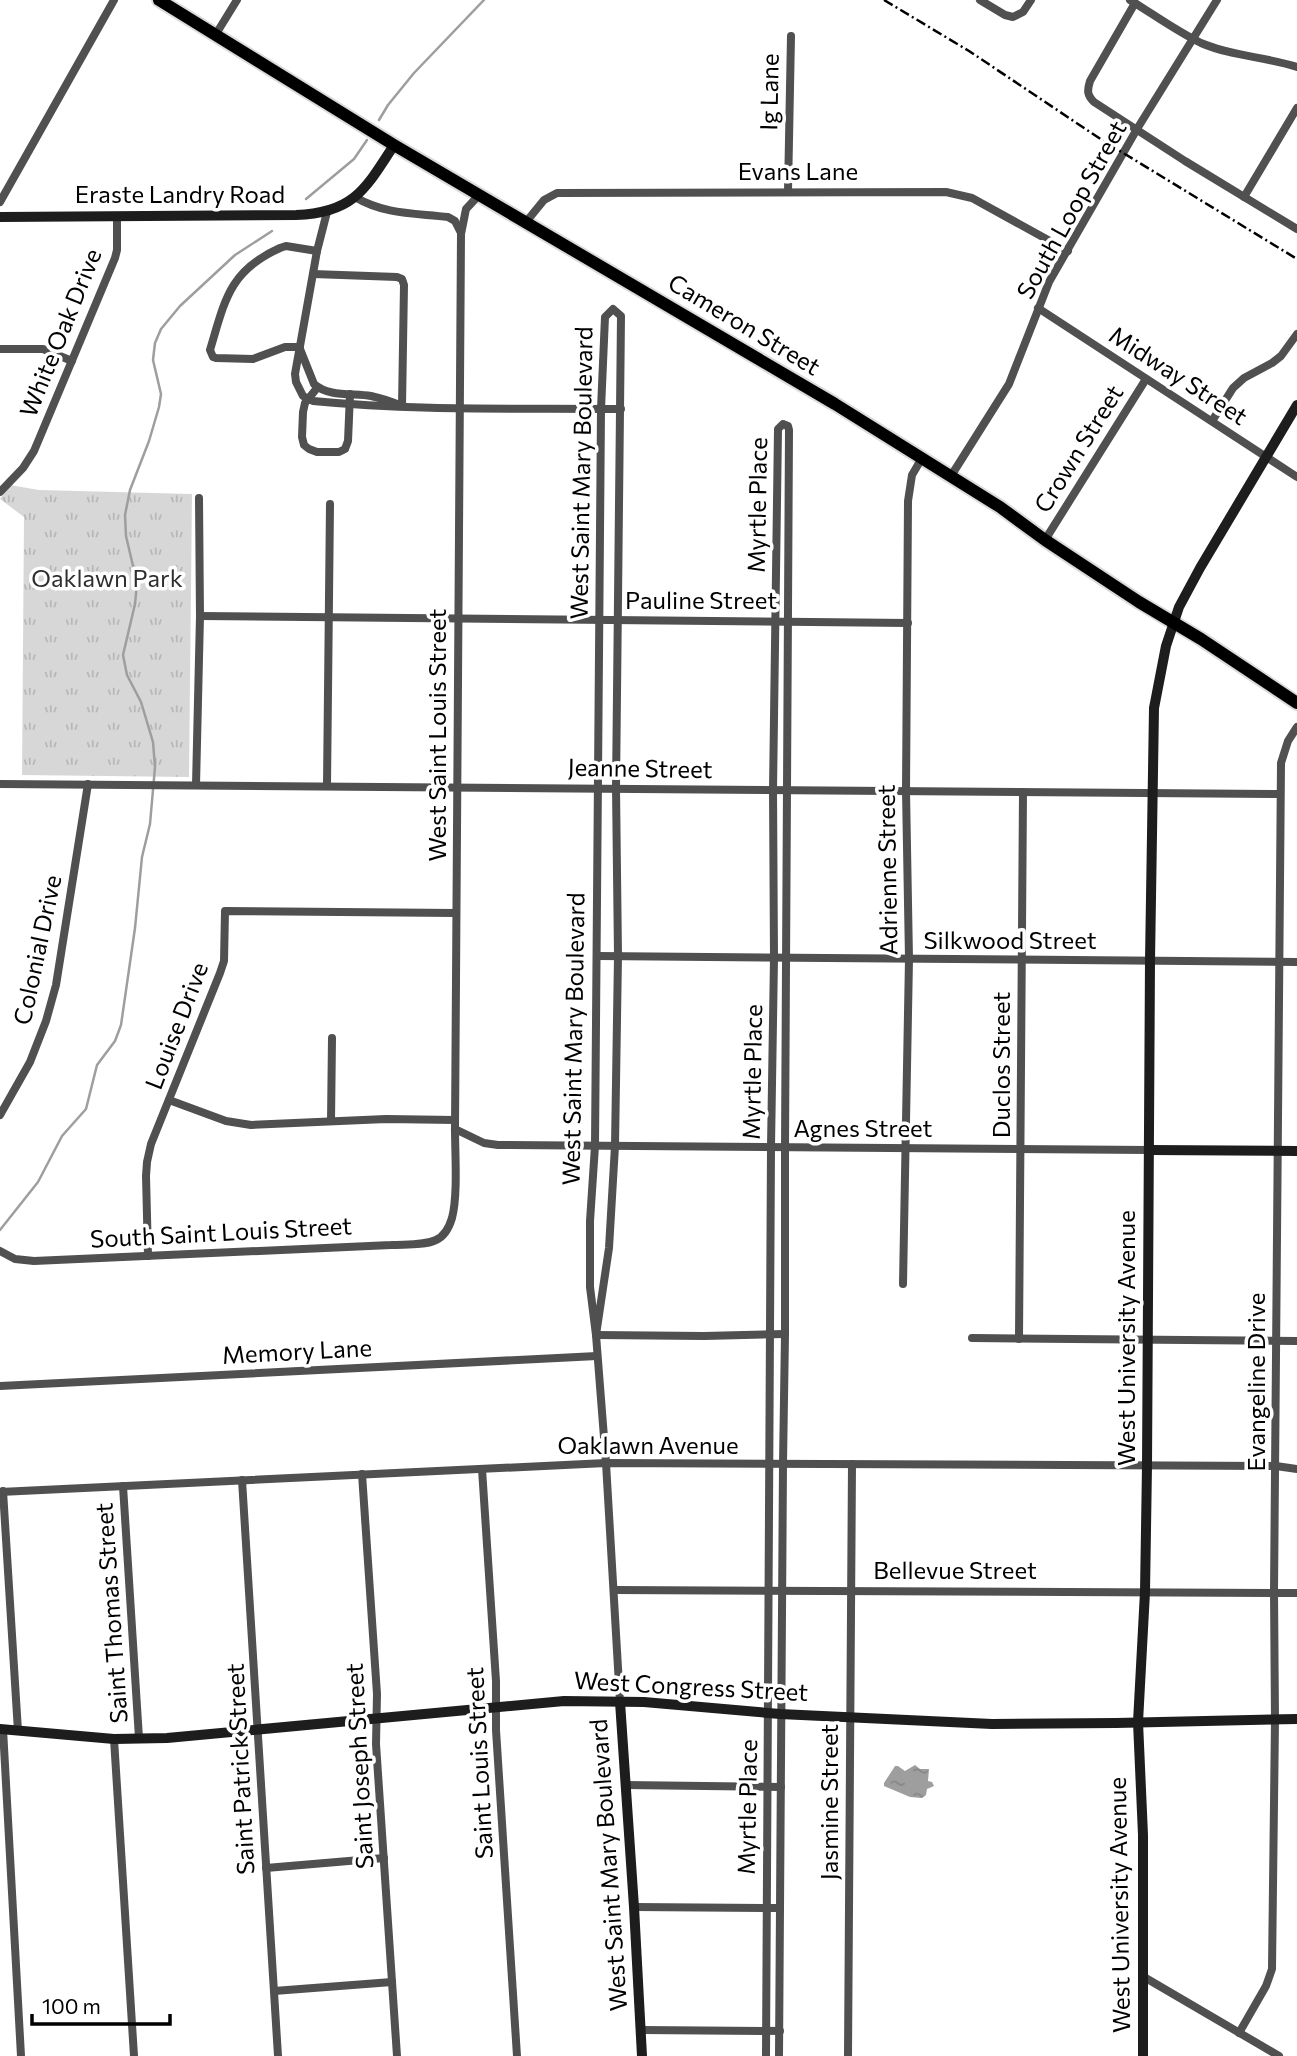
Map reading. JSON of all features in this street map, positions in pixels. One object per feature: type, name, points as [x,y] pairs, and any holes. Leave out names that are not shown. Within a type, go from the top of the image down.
[{"type":"main road","name":"Cameron Street","points":[[159,0],[394,145],[734,344],[922,458],[1297,703]]},
{"type":"main road","name":"Eraste Landry Road","points":[[0,217],[296,215],[327,212],[355,197],[378,170],[394,145]]},
{"type":"main road","name":"West University Avenue","points":[[1143,2056],[1143,1835],[1138,1722],[1145,1592],[1147,1466],[1152,724],[1163,655],[1173,622],[1191,584],[1297,405]]},
{"type":"main road","points":[[1149,1150],[1297,1151]]},
{"type":"main road","name":"West Congress Street","points":[[2,1729],[114,1739],[167,1738],[564,1702],[620,1702],[992,1724],[1297,1718]]},
{"type":"main road","name":"West Saint Mary Boulevard","points":[[620,1702],[642,2056]]},
{"type":"street","points":[[0,202],[114,0]]},
{"type":"street","points":[[216,34],[237,0]]},
{"type":"street","points":[[980,0],[1008,16],[1017,16],[1023,12],[1031,0]]},
{"type":"street","name":"South Loop Street","points":[[951,476],[1009,384],[1049,282],[1217,0]]},
{"type":"street","points":[[1297,67],[1220,49],[1195,39],[1133,1],[1087,89],[1094,102],[1185,162],[1297,229]]},
{"type":"street","name":"Ig Lane","points":[[788,191],[791,36]]},
{"type":"street","points":[[1244,197],[1297,107]]},
{"type":"street","name":"Evans Lane","points":[[526,222],[544,200],[557,193],[955,193],[972,198],[1068,251]]},
{"type":"street","points":[[461,234],[466,209],[479,195]]},
{"type":"street","points":[[355,197],[395,212],[448,216],[456,221],[461,234]]},
{"type":"street","points":[[327,212],[317,251],[295,374],[299,392],[308,399],[387,407],[621,409]]},
{"type":"street","name":"White Oak Drive","points":[[0,492],[29,460],[72,361],[115,258],[117,216]]},
{"type":"street","name":"West Saint Louis Street","points":[[443,1235],[452,1219],[455,1124],[461,234]]},
{"type":"street","points":[[300,348],[285,347],[253,359],[216,358],[210,350],[230,289],[247,267],[274,250],[286,246],[317,251]]},
{"type":"street","points":[[313,274],[402,279],[402,406]]},
{"type":"street","name":"Midway Street","points":[[1038,308],[1297,477]]},
{"type":"street","name":"West Saint Mary Boulevard","points":[[596,1335],[609,1248],[615,1146],[621,316],[613,309],[605,317],[601,409],[598,956],[590,1287],[606,1463],[620,1702]]},
{"type":"street","points":[[1212,421],[1233,388],[1244,378],[1281,356],[1297,334]]},
{"type":"street","points":[[300,348],[317,388],[378,398],[402,406]]},
{"type":"street","points":[[0,349],[43,349],[72,361]]},
{"type":"street","name":"Crown Street","points":[[1045,540],[1146,379]]},
{"type":"street","points":[[317,388],[308,399],[303,412],[302,437],[304,445],[317,452],[339,452],[345,449],[348,441],[350,394]]},
{"type":"street","name":"Myrtle Place","points":[[766,2056],[767,1787],[775,1713],[782,1590],[785,1334],[789,430],[788,426],[783,424],[778,429],[773,790],[769,1590],[775,1713],[781,1787],[779,2056]]},
{"type":"street","name":"Adrienne Street","points":[[903,1284],[909,959],[906,791],[908,501],[912,475],[922,458]]},
{"type":"street","points":[[197,785],[199,498]]},
{"type":"street","points":[[327,786],[330,503]]},
{"type":"street","name":"Pauline Street","points":[[200,616],[908,623]]},
{"type":"street","name":"Evangeline Drive","points":[[1239,2033],[1266,1986],[1272,1969],[1280,762],[1297,727]]},
{"type":"street","name":"Jeanne Street","points":[[0,784],[1280,794]]},
{"type":"street","name":"Colonial Drive","points":[[0,1115],[35,1049],[56,985],[88,784]]},
{"type":"street","name":"Duclos Street","points":[[1019,1339],[1023,792]]},
{"type":"street","name":"Louise Drive","points":[[148,1256],[147,1161],[151,1144],[224,961],[225,911],[456,913]]},
{"type":"street","name":"Silkwood Street","points":[[598,956],[1297,962]]},
{"type":"street","points":[[331,1121],[332,1038]]},
{"type":"street","name":"Agnes Street","points":[[169,1100],[234,1123],[261,1125],[331,1121],[455,1124],[484,1143],[498,1145],[1149,1150]]},
{"type":"street","name":"South Saint Louis Street","points":[[0,1251],[15,1259],[34,1261],[425,1243],[443,1235]]},
{"type":"street","points":[[596,1335],[785,1334]]},
{"type":"street","points":[[972,1338],[1297,1340]]},
{"type":"street","name":"Memory Lane","points":[[0,1386],[597,1356]]},
{"type":"street","name":"Oaklawn Avenue","points":[[2,1492],[606,1463],[1276,1466],[1297,1469]]},
{"type":"street","name":"Jasmine Street","points":[[848,2056],[852,1464]]},
{"type":"street","name":"Saint Louis Street","points":[[482,1469],[517,2056]]},
{"type":"street","name":"Saint Joseph Street","points":[[362,1475],[377,1694],[376,1744],[397,2056]]},
{"type":"street","name":"Saint Patrick Street","points":[[243,1480],[278,2056]]},
{"type":"street","name":"Saint Thomas Street","points":[[123,1486],[139,1738]]},
{"type":"street","points":[[2,1492],[18,1731]]},
{"type":"street","name":"Bellevue Street","points":[[614,1590],[1297,1593]]},
{"type":"street","points":[[2,1729],[21,2056]]},
{"type":"street","name":"Saint Thomas Street","points":[[114,1739],[134,2056]]},
{"type":"street","points":[[625,1786],[781,1787]]},
{"type":"street","points":[[266,1868],[384,1858]]},
{"type":"street","points":[[634,1907],[779,1908]]},
{"type":"street","points":[[1144,1977],[1279,2056]]},
{"type":"street","points":[[274,1991],[392,1982]]},
{"type":"street","points":[[641,2030],[779,2031]]},
{"type":"green space","name":"Oaklawn Park","points":[[10,485],[39,490],[192,494],[189,777],[22,775],[24,517],[0,499]]},
{"type":"water","points":[[915,1765],[920,1769],[929,1769],[928,1781],[934,1786],[927,1789],[922,1798],[910,1797],[884,1786],[895,1766],[905,1771]]},
{"type":"waterway","points":[[379,120],[414,73],[484,0]]},
{"type":"waterway","points":[[306,199],[354,159],[367,140]]},
{"type":"waterway","points":[[0,1230],[38,1182],[62,1136],[86,1109],[97,1065],[115,1041],[121,1025],[142,857],[150,824],[155,767],[153,742],[141,702],[127,675],[123,655],[137,583],[126,536],[125,515],[130,490],[159,407],[161,394],[153,360],[155,343],[161,329],[180,306],[235,255],[272,231]]},
{"type":"railway","points":[[884,0],[969,51],[1102,140],[1297,259]]}]
